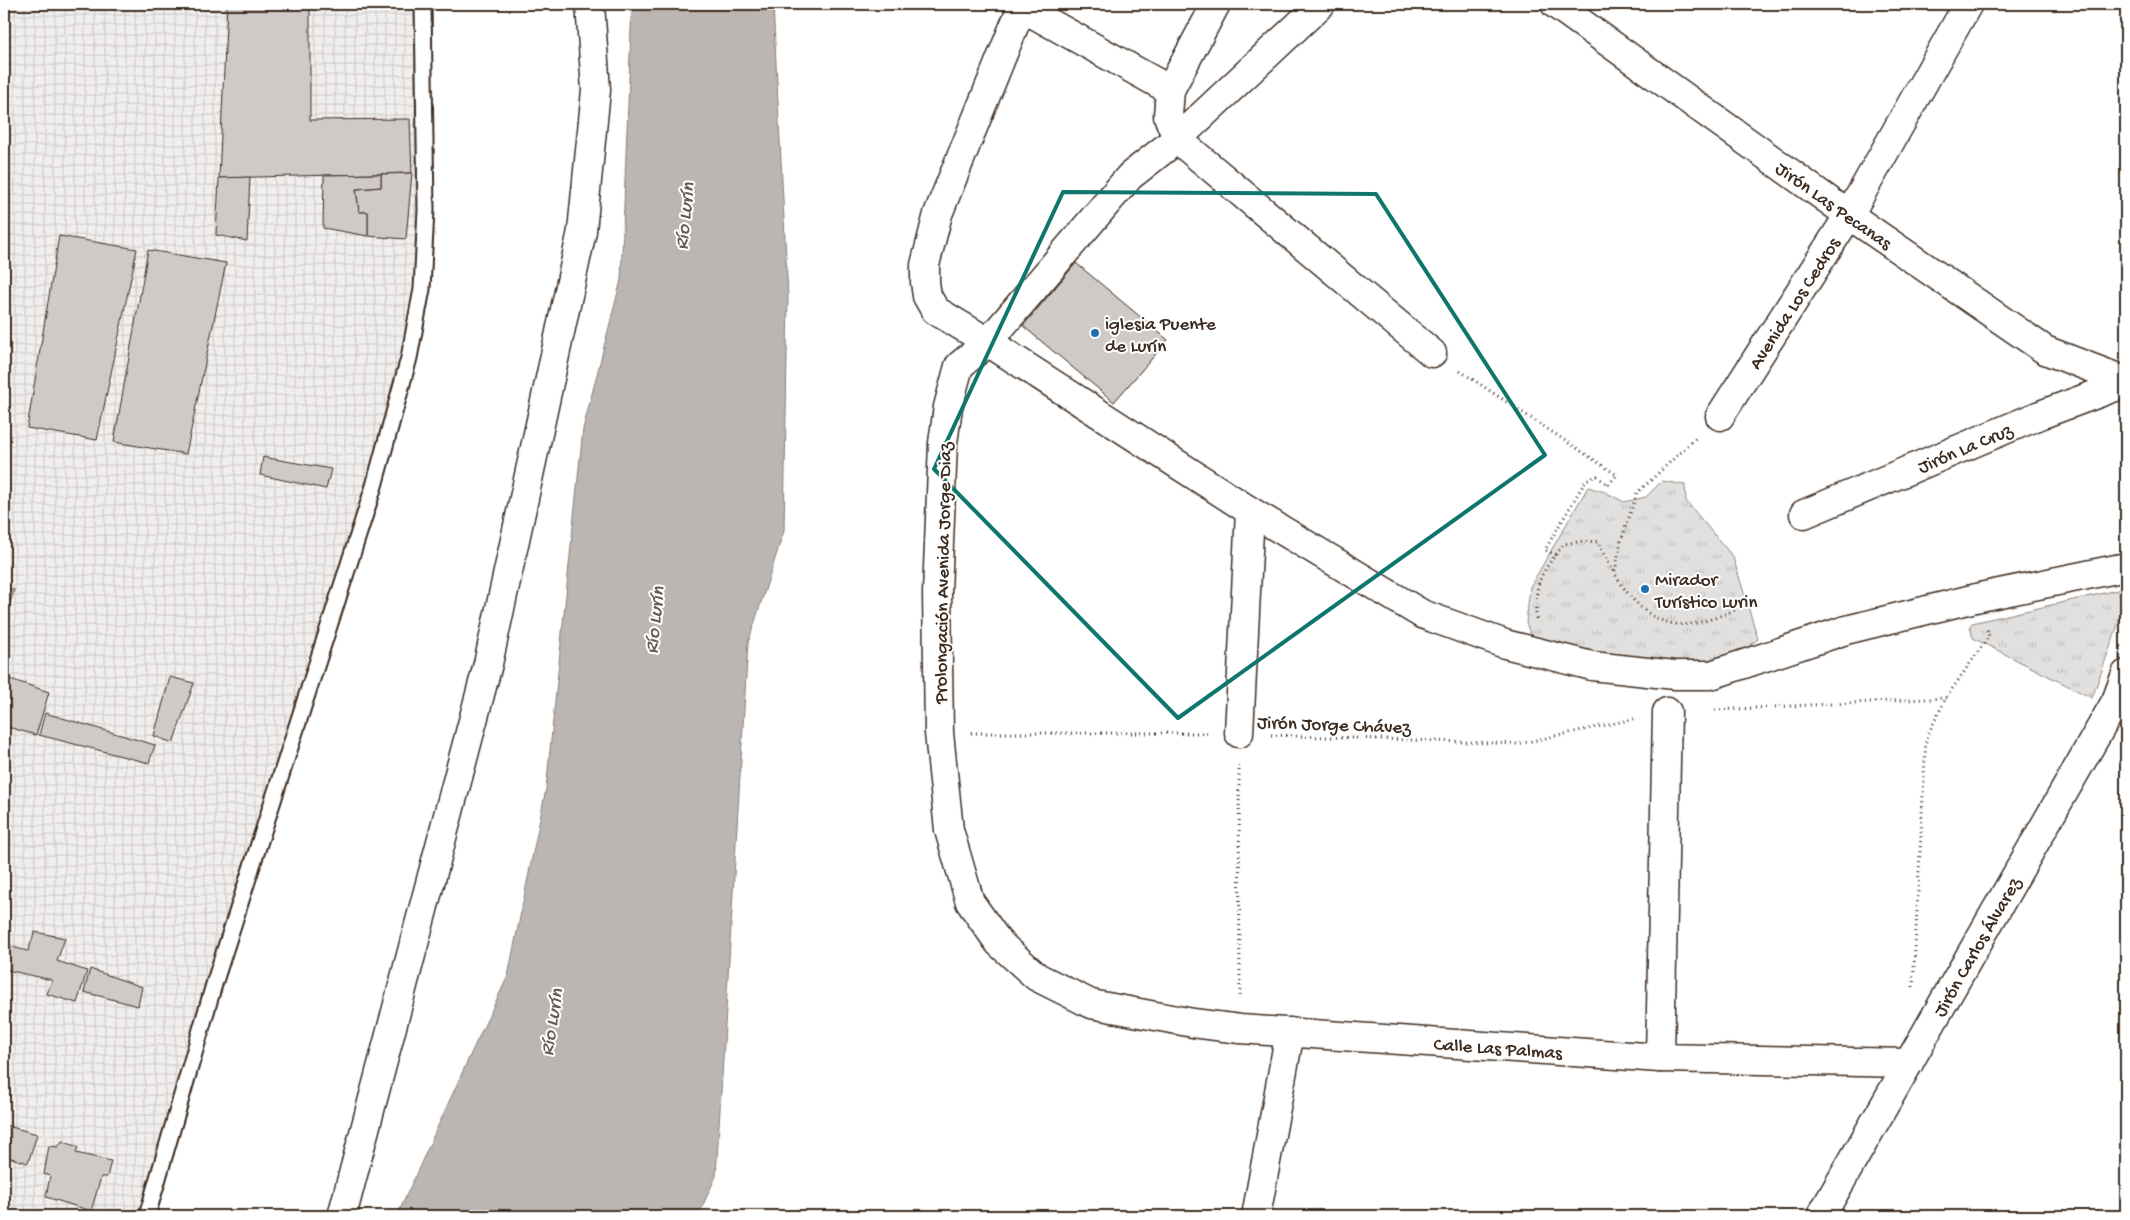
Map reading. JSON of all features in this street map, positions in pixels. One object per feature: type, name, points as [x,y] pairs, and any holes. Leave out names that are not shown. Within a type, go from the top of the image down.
[{"type":"street","points":[[342,1216],[488,664],[582,231],[596,90],[590,4]]},
{"type":"street","points":[[1216,4],[1170,90],[1168,116],[1177,139],[1432,353]]},
{"type":"street","name":"Prolongación Avenida Jorge Diaz","points":[[1091,1004],[1038,977],[999,943],[970,902],[949,830],[939,733],[937,593],[943,443],[948,407],[959,366],[988,342],[1130,176],[1177,139],[1322,4]]},
{"type":"street","name":"Jirón Las Pecanas","points":[[1555,4],[1849,215],[2045,350],[2126,382]]},
{"type":"street","name":"Avenida Los Cedros","points":[[1720,416],[1849,215],[1968,4]]},
{"type":"street","points":[[1170,90],[1022,5],[938,214],[925,265],[927,296],[935,310],[988,342],[1250,511],[1422,614],[1505,644],[1602,667],[1675,675],[1711,675],[1846,630],[1980,597],[2126,567]]},
{"type":"street","name":"Jirón La Cruz","points":[[1804,514],[2040,415],[2126,382]]},
{"type":"street","points":[[1239,734],[1250,511]]},
{"type":"street","name":"Jirón Carlos Álvarez","points":[[1821,1216],[2116,701],[2126,674]]},
{"type":"street","points":[[1660,1058],[1667,712]]},
{"type":"street","name":"Calle Las Palmas","points":[[1091,1004],[1193,1023],[1240,1029],[1660,1058],[1909,1063]]},
{"type":"street","points":[[1256,1216],[1290,1032]]},
{"type":"lane","points":[[147,1216],[215,981],[374,486],[409,358],[422,289],[425,220],[423,4]]},
{"type":"path","points":[[1432,353],[1617,475],[1608,485],[1597,476],[1586,480],[1545,550],[1556,555]]},
{"type":"path","points":[[1615,572],[1637,492],[1720,416]]},
{"type":"path","points":[[1536,622],[1535,593],[1544,569],[1564,544],[1583,541],[1598,542],[1630,597],[1646,612],[1658,619],[1676,624],[1695,623],[1735,610]]},
{"type":"path","points":[[1913,996],[1926,738],[1946,698],[1988,636],[1980,597]]},
{"type":"path","name":"Jirón Jorge Chávez","points":[[939,733],[1239,734],[1518,744],[1667,712],[1946,698]]},
{"type":"path","points":[[1239,734],[1240,1029]]},
{"type":"highlighted area","points":[[1063,192],[1376,194],[1545,455],[1178,718],[934,469]]},
{"type":"shaded area","points":[[4,4],[421,4],[419,230],[403,350],[154,1216],[4,1216]]},
{"type":"green space","points":[[1662,481],[1685,485],[1686,501],[1733,557],[1758,639],[1740,654],[1719,661],[1694,664],[1668,664],[1612,657],[1538,641],[1530,633],[1526,623],[1530,587],[1588,487],[1605,492],[1624,502],[1646,497]]},
{"type":"green space","points":[[2126,588],[2126,602],[2092,698],[1973,638],[1970,626],[1972,623]]},
{"type":"water","name":"Río Lurín","points":[[632,4],[773,4],[788,297],[784,531],[748,643],[716,1176],[698,1216],[397,1216],[508,976],[546,789],[583,429],[621,280]]},
{"type":"building","points":[[227,4],[310,4],[310,120],[410,119],[412,173],[219,178]]},
{"type":"building","points":[[412,173],[406,239],[368,236],[368,212],[359,212],[356,189],[381,187],[381,174]]},
{"type":"building","points":[[381,174],[381,187],[356,189],[359,212],[368,212],[368,236],[323,228],[324,175]]},
{"type":"building","points":[[250,177],[247,241],[216,235],[219,178]]},
{"type":"building","points":[[59,236],[137,249],[97,440],[27,428]]},
{"type":"building","points":[[148,250],[226,263],[186,454],[114,442]]},
{"type":"building","name":"iglesia Puente de Lurín","points":[[1076,263],[1168,340],[1114,402],[1023,326]]},
{"type":"building","points":[[263,457],[331,469],[326,489],[260,475]]},
{"type":"building","points":[[4,587],[14,590],[6,616],[4,615]]},
{"type":"building","points":[[4,677],[49,692],[36,735],[4,726]]},
{"type":"building","points":[[170,677],[194,683],[173,743],[154,736]]},
{"type":"building","points":[[45,713],[155,745],[149,763],[39,735]]},
{"type":"building","points":[[35,932],[65,938],[57,961],[87,971],[77,1003],[47,994],[52,980],[7,970],[4,979],[4,945],[28,951]]},
{"type":"building","points":[[90,969],[142,987],[138,1006],[84,992]]},
{"type":"building","points":[[4,1125],[37,1134],[28,1163],[4,1156]]},
{"type":"building","points":[[62,1141],[78,1147],[76,1153],[111,1161],[107,1177],[101,1177],[91,1211],[46,1197],[50,1176],[44,1174],[49,1146],[58,1147]]},
{"type":"place","name":"iglesia Puente de Lurín","points":[[1095,333]]},
{"type":"place","name":"Mirador Turístico Lurin","points":[[1645,589]]}]
